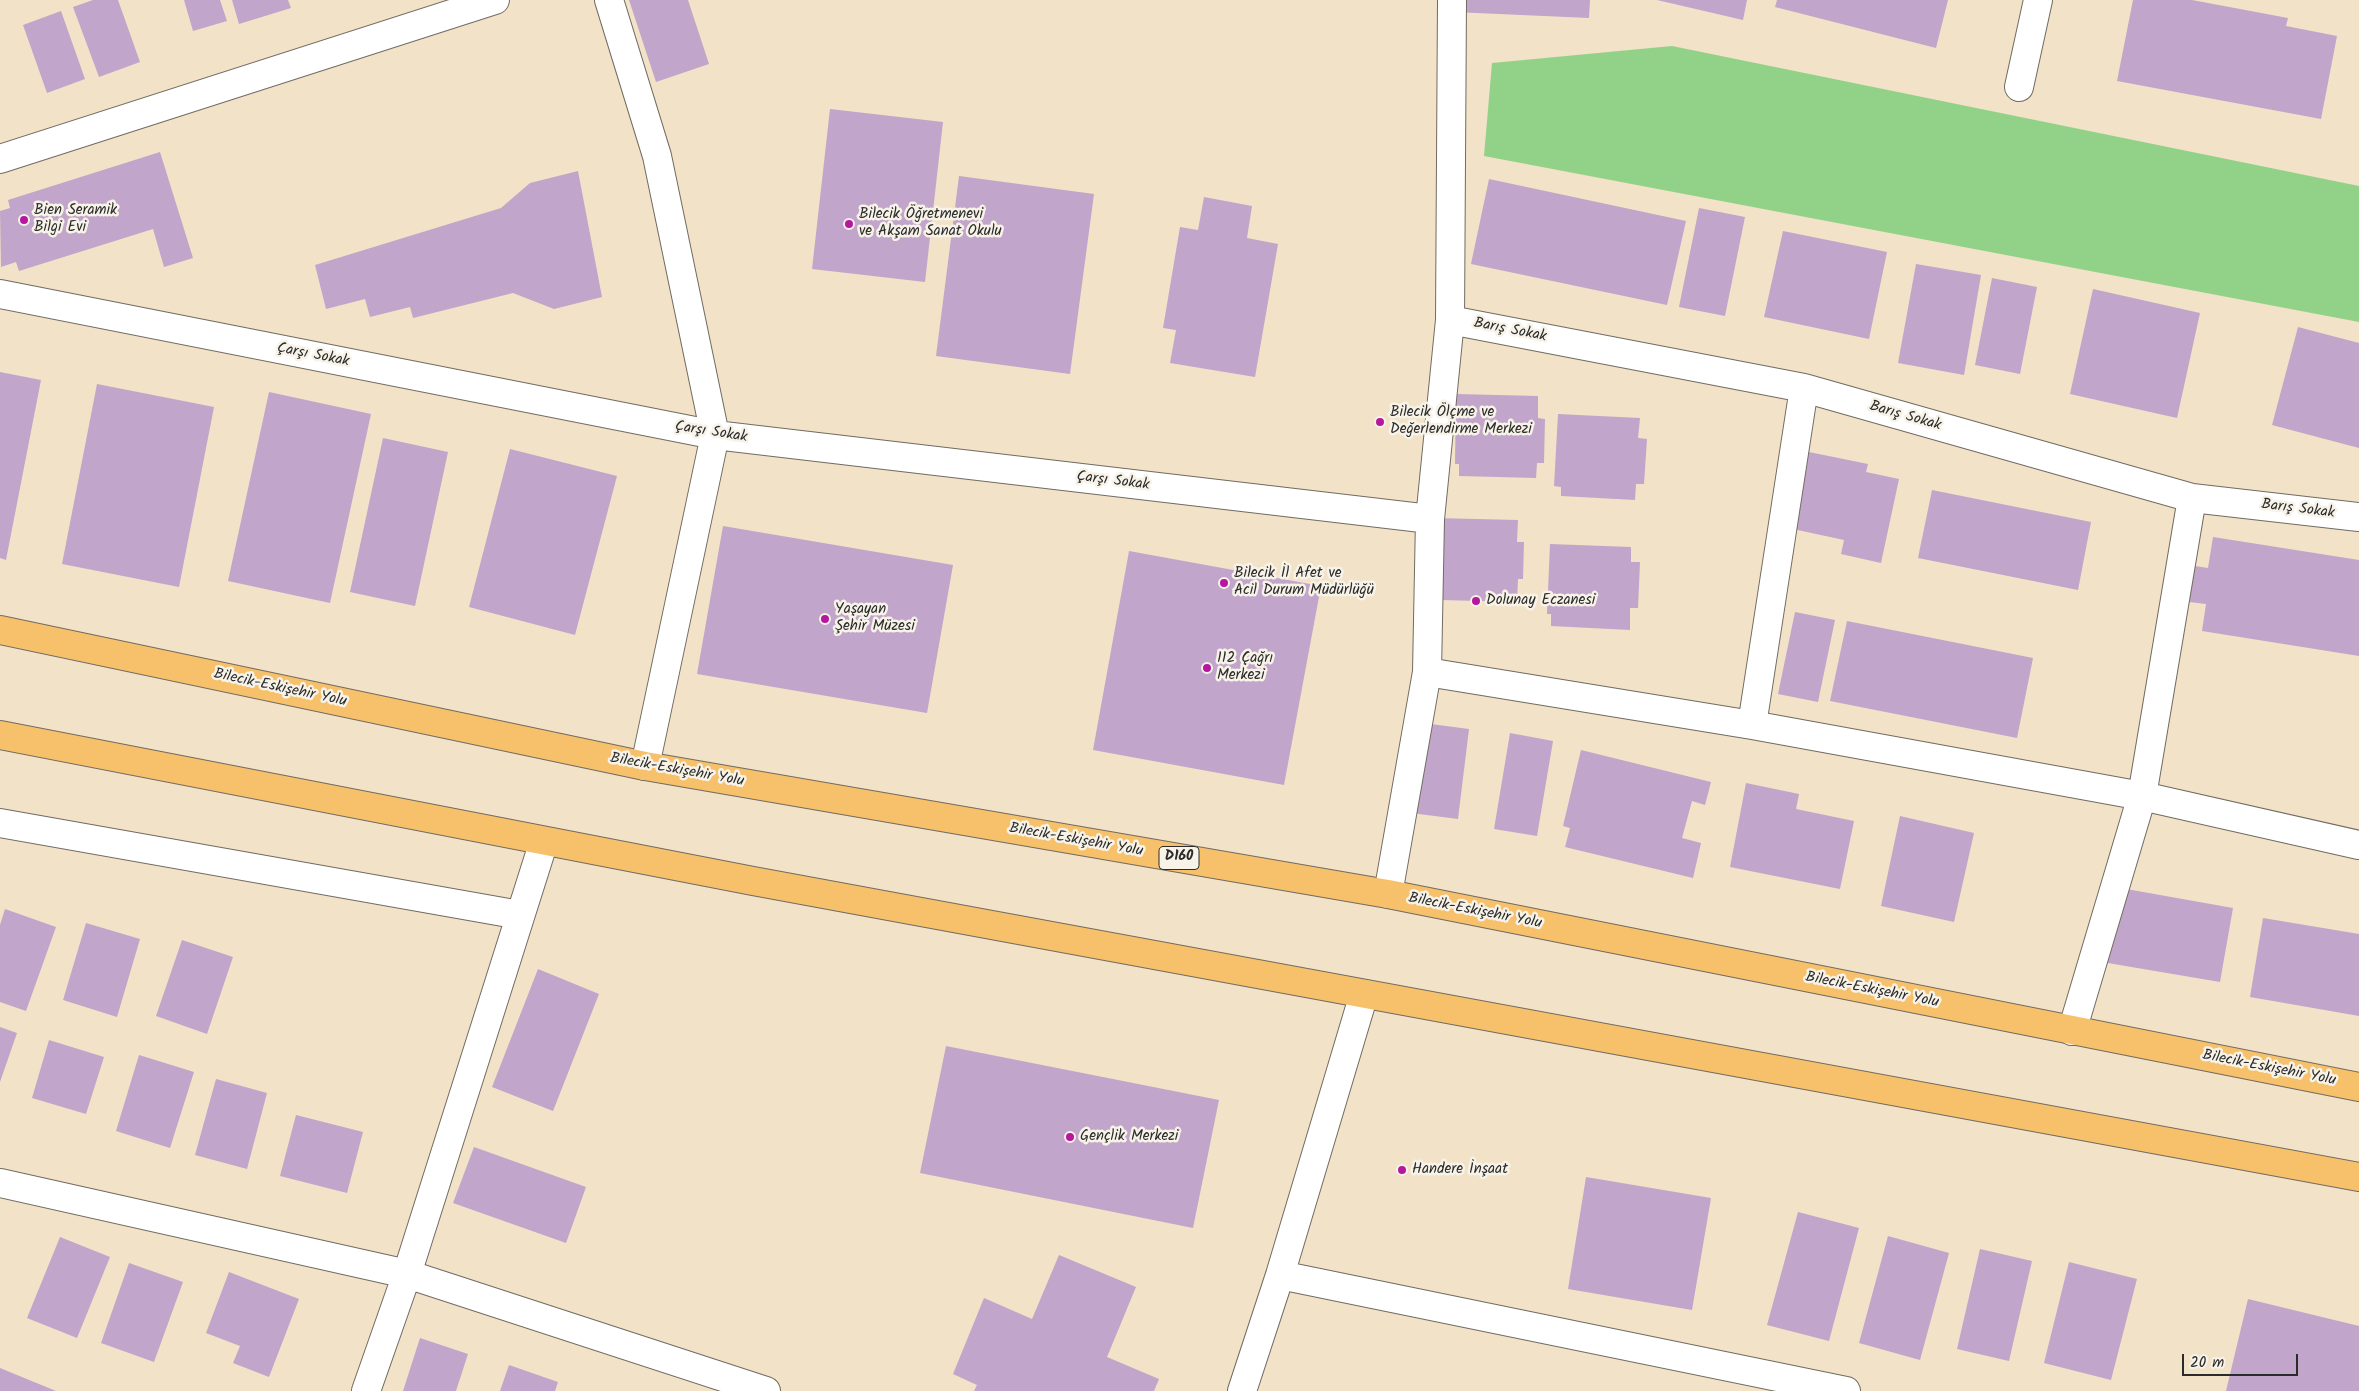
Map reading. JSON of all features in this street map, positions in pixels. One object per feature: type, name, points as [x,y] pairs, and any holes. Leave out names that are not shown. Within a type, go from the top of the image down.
[{"type":"main road","name":"Bilecik-Eskişehir Yolu","points":[[0,630],[645,766],[1388,894],[2359,1087]]},
{"type":"main road","points":[[0,735],[544,841],[2359,1177]]},
{"type":"street","points":[[0,159],[495,0]]},
{"type":"street","points":[[609,0],[657,156],[715,436],[645,766]]},
{"type":"street","points":[[1388,894],[1427,672],[1430,519],[1450,320],[1452,0]]},
{"type":"street","points":[[2019,87],[2038,0]]},
{"type":"street","name":"Çarşı Sokak","points":[[0,294],[715,436],[1430,519]]},
{"type":"street","name":"Barış Sokak","points":[[1450,320],[1804,388],[2192,498],[2359,518]]},
{"type":"street","points":[[1752,725],[1804,388]]},
{"type":"street","points":[[2072,1031],[2142,796],[2192,498]]},
{"type":"street","points":[[1427,672],[1752,725],[2142,796],[2359,845]]},
{"type":"street","points":[[0,823],[520,915]]},
{"type":"street","points":[[366,1391],[407,1274],[544,841]]},
{"type":"street","points":[[1242,1391],[1280,1275],[1364,994]]},
{"type":"street","points":[[0,1183],[407,1274],[722,1384],[766,1391]]},
{"type":"street","points":[[1280,1275],[1846,1391]]},
{"type":"green space","points":[[1672,46],[2359,186],[2359,322],[1484,156],[1492,63]]},
{"type":"building","points":[[93,0],[118,0],[140,62],[99,77],[73,7]]},
{"type":"building","points":[[184,0],[220,0],[227,21],[193,31]]},
{"type":"building","points":[[232,0],[288,0],[291,8],[239,24]]},
{"type":"building","points":[[629,0],[688,0],[709,64],[656,82]]},
{"type":"building","points":[[1454,0],[1590,0],[1589,18],[1454,12]]},
{"type":"building","points":[[1657,0],[1747,0],[1743,20]]},
{"type":"building","points":[[1777,0],[1948,0],[1936,48],[1775,7]]},
{"type":"building","points":[[2133,0],[2192,0],[2288,18],[2286,26],[2337,36],[2321,119],[2117,81]]},
{"type":"building","points":[[61,11],[85,79],[47,93],[23,25]]},
{"type":"building","points":[[830,109],[943,122],[925,282],[812,269]]},
{"type":"building","points":[[160,152],[193,258],[164,267],[153,229],[19,271],[16,262],[1,267],[0,211],[10,208],[8,200]]},
{"type":"building","points":[[578,171],[602,297],[554,309],[513,293],[413,318],[410,307],[370,317],[365,299],[326,309],[315,265],[501,208],[530,183]]},
{"type":"building","points":[[959,176],[1094,194],[1070,374],[936,356]]},
{"type":"building","points":[[1489,179],[1686,221],[1667,305],[1471,264]]},
{"type":"building","points":[[1204,197],[1252,206],[1247,238],[1278,244],[1255,377],[1170,363],[1176,330],[1163,328],[1180,227],[1198,230]]},
{"type":"building","points":[[1699,208],[1745,217],[1725,316],[1679,307]]},
{"type":"building","points":[[1783,231],[1887,252],[1869,339],[1764,317]]},
{"type":"building","points":[[1916,264],[1981,275],[1964,375],[1898,363]]},
{"type":"building","points":[[1992,278],[2037,287],[2020,374],[1975,365]]},
{"type":"building","points":[[2093,289],[2200,313],[2177,418],[2070,394]]},
{"type":"building","points":[[2298,327],[2359,343],[2359,448],[2272,425]]},
{"type":"building","points":[[0,372],[41,380],[6,560],[0,558]]},
{"type":"building","points":[[97,384],[214,407],[179,587],[62,564]]},
{"type":"building","points":[[269,392],[371,414],[330,603],[228,581]]},
{"type":"building","points":[[1456,394],[1538,396],[1538,418],[1545,419],[1544,463],[1537,463],[1536,478],[1459,476],[1459,464],[1455,464]]},
{"type":"building","points":[[1558,414],[1640,418],[1638,438],[1647,439],[1644,484],[1636,484],[1635,500],[1561,496],[1561,487],[1554,486]]},
{"type":"building","points":[[383,438],[448,452],[415,606],[350,592]]},
{"type":"building","points":[[510,449],[617,476],[575,635],[469,607]]},
{"type":"building","points":[[1809,452],[1868,464],[1866,472],[1899,479],[1881,563],[1841,554],[1844,540],[1793,529]]},
{"type":"building","points":[[1932,490],[2091,522],[2078,590],[1918,558]]},
{"type":"building","points":[[1435,518],[1518,520],[1517,542],[1524,542],[1523,579],[1518,579],[1517,602],[1441,600]]},
{"type":"building","name":"Yaşayan Şehir Müzesi","points":[[723,526],[953,565],[927,713],[697,674]]},
{"type":"building","points":[[2213,537],[2359,560],[2359,656],[2202,631],[2206,604],[2189,602],[2195,566],[2208,568]]},
{"type":"building","points":[[1550,544],[1631,547],[1631,562],[1640,562],[1638,608],[1630,608],[1630,630],[1551,626],[1551,614],[1547,614]]},
{"type":"building","name":"112 Çağrı Merkezi","points":[[1129,551],[1321,586],[1284,785],[1093,750]]},
{"type":"building","points":[[1795,612],[1835,620],[1818,702],[1778,694]]},
{"type":"building","points":[[1847,621],[2033,658],[2017,738],[1830,701]]},
{"type":"building","points":[[1423,723],[1469,729],[1458,819],[1411,813]]},
{"type":"building","points":[[1510,733],[1553,741],[1537,836],[1494,829]]},
{"type":"building","points":[[1581,750],[1711,782],[1705,805],[1692,801],[1682,838],[1701,843],[1693,878],[1565,847],[1570,828],[1563,826]]},
{"type":"building","points":[[1746,783],[1799,794],[1796,809],[1854,821],[1840,889],[1730,867]]},
{"type":"building","points":[[1900,816],[1974,833],[1954,922],[1881,906]]},
{"type":"building","points":[[2115,887],[2233,908],[2220,982],[2102,962]]},
{"type":"building","points":[[5,909],[56,927],[26,1011],[0,1002],[0,925]]},
{"type":"building","points":[[2263,918],[2359,934],[2359,1016],[2250,997]]},
{"type":"building","points":[[86,923],[140,939],[117,1017],[63,1000]]},
{"type":"building","points":[[182,940],[233,957],[207,1034],[156,1016]]},
{"type":"building","points":[[538,969],[599,994],[553,1111],[492,1087]]},
{"type":"building","points":[[0,1027],[17,1033],[0,1082]]},
{"type":"building","points":[[49,1040],[104,1057],[86,1114],[32,1098]]},
{"type":"building","name":"Gençlik Merkezi","points":[[946,1046],[1219,1100],[1193,1228],[920,1173]]},
{"type":"building","points":[[139,1055],[194,1072],[170,1148],[116,1131]]},
{"type":"building","points":[[216,1079],[267,1093],[247,1169],[195,1155]]},
{"type":"building","points":[[296,1115],[363,1132],[347,1193],[280,1176]]},
{"type":"building","points":[[474,1147],[586,1187],[566,1243],[453,1203]]},
{"type":"building","points":[[1586,1177],[1711,1198],[1692,1310],[1568,1289]]},
{"type":"building","points":[[1798,1212],[1859,1228],[1829,1341],[1767,1325]]},
{"type":"building","points":[[1888,1236],[1949,1253],[1920,1360],[1859,1343]]},
{"type":"building","points":[[60,1237],[110,1257],[77,1338],[27,1318]]},
{"type":"building","points":[[1980,1249],[2032,1261],[2009,1361],[1957,1349]]},
{"type":"building","points":[[1059,1255],[1136,1287],[1107,1357],[1159,1379],[1154,1391],[974,1391],[977,1385],[953,1374],[984,1298],[1032,1319]]},
{"type":"building","points":[[2069,1262],[2137,1279],[2111,1380],[2044,1363]]},
{"type":"building","points":[[129,1263],[183,1282],[154,1362],[101,1343]]},
{"type":"building","points":[[229,1272],[299,1299],[269,1377],[233,1363],[240,1346],[206,1333]]},
{"type":"building","points":[[2248,1299],[2359,1326],[2359,1391],[2226,1391]]},
{"type":"building","points":[[420,1338],[468,1354],[456,1391],[403,1391]]},
{"type":"building","points":[[509,1365],[558,1382],[555,1391],[500,1391]]},
{"type":"building","points":[[0,1368],[56,1391],[0,1391]]},
{"type":"place","name":"Bien Seramik Bilgi Evi","points":[[24,220]]},
{"type":"place","name":"Bilecik Öğretmenevi ve Akşam Sanat Okulu","points":[[849,224]]},
{"type":"place","name":"Bilecik Ölçme ve Değerlendirme Merkezi","points":[[1380,422]]},
{"type":"place","name":"Bilecik İl Afet ve Acil Durum Müdürlüğü","points":[[1224,583]]},
{"type":"place","name":"Dolunay Eczanesi","points":[[1476,601]]},
{"type":"place","name":"Yaşayan Şehir Müzesi","points":[[825,619]]},
{"type":"place","name":"112 Çağrı Merkezi","points":[[1207,668]]},
{"type":"place","name":"Gençlik Merkezi","points":[[1070,1137]]},
{"type":"place","name":"Handere İnşaat","points":[[1402,1170]]}]
